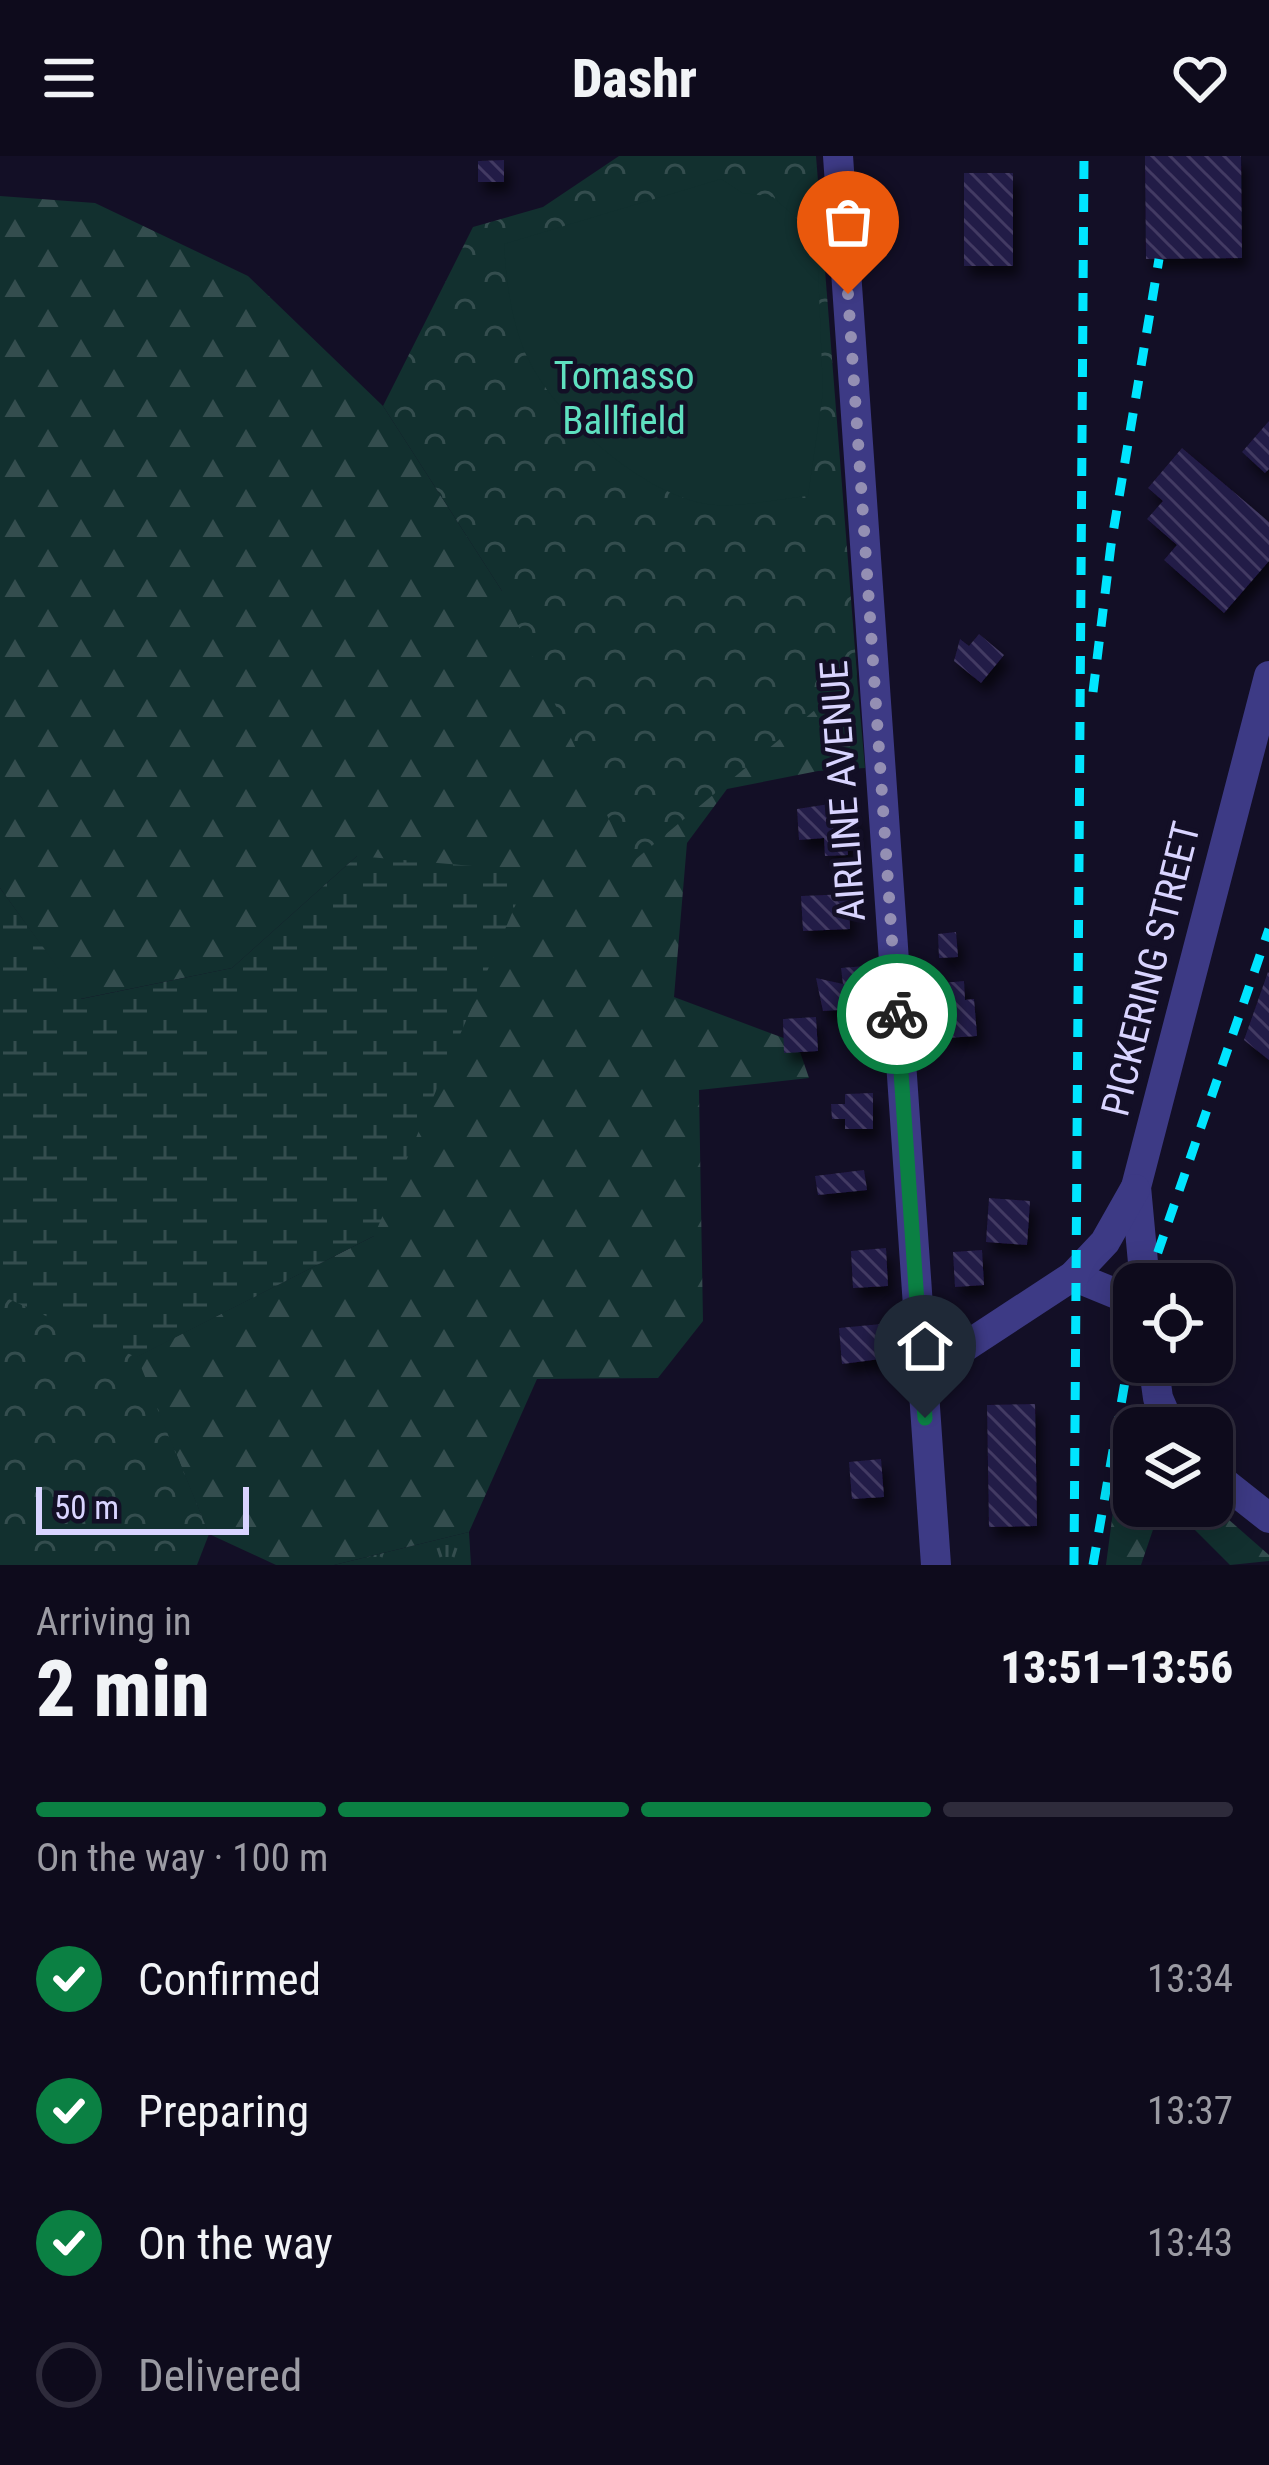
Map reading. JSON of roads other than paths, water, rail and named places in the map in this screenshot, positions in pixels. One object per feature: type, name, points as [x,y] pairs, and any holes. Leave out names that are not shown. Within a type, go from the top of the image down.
[{"type":"street","name":"AIRLINE AVENUE","points":[[838,156],[936,1565]]},
{"type":"street","name":"PICKERING STREET","points":[[1143,1263],[1136,1187],[1269,676]]},
{"type":"street","points":[[922,1375],[1073,1276],[1105,1242],[1136,1187]]},
{"type":"street","points":[[1073,1276],[1113,1292]]},
{"type":"street","points":[[1233,1489],[1269,1518]]},
{"type":"railway","points":[[1074,1565],[1084,156]]},
{"type":"railway","points":[[1093,692],[1111,545],[1159,259]]},
{"type":"railway","points":[[1154,1263],[1269,929]]},
{"type":"railway","points":[[1093,1565],[1125,1383]]},
{"type":"park label","name":"Tomasso Ballfield","points":[[624,398]]}]
